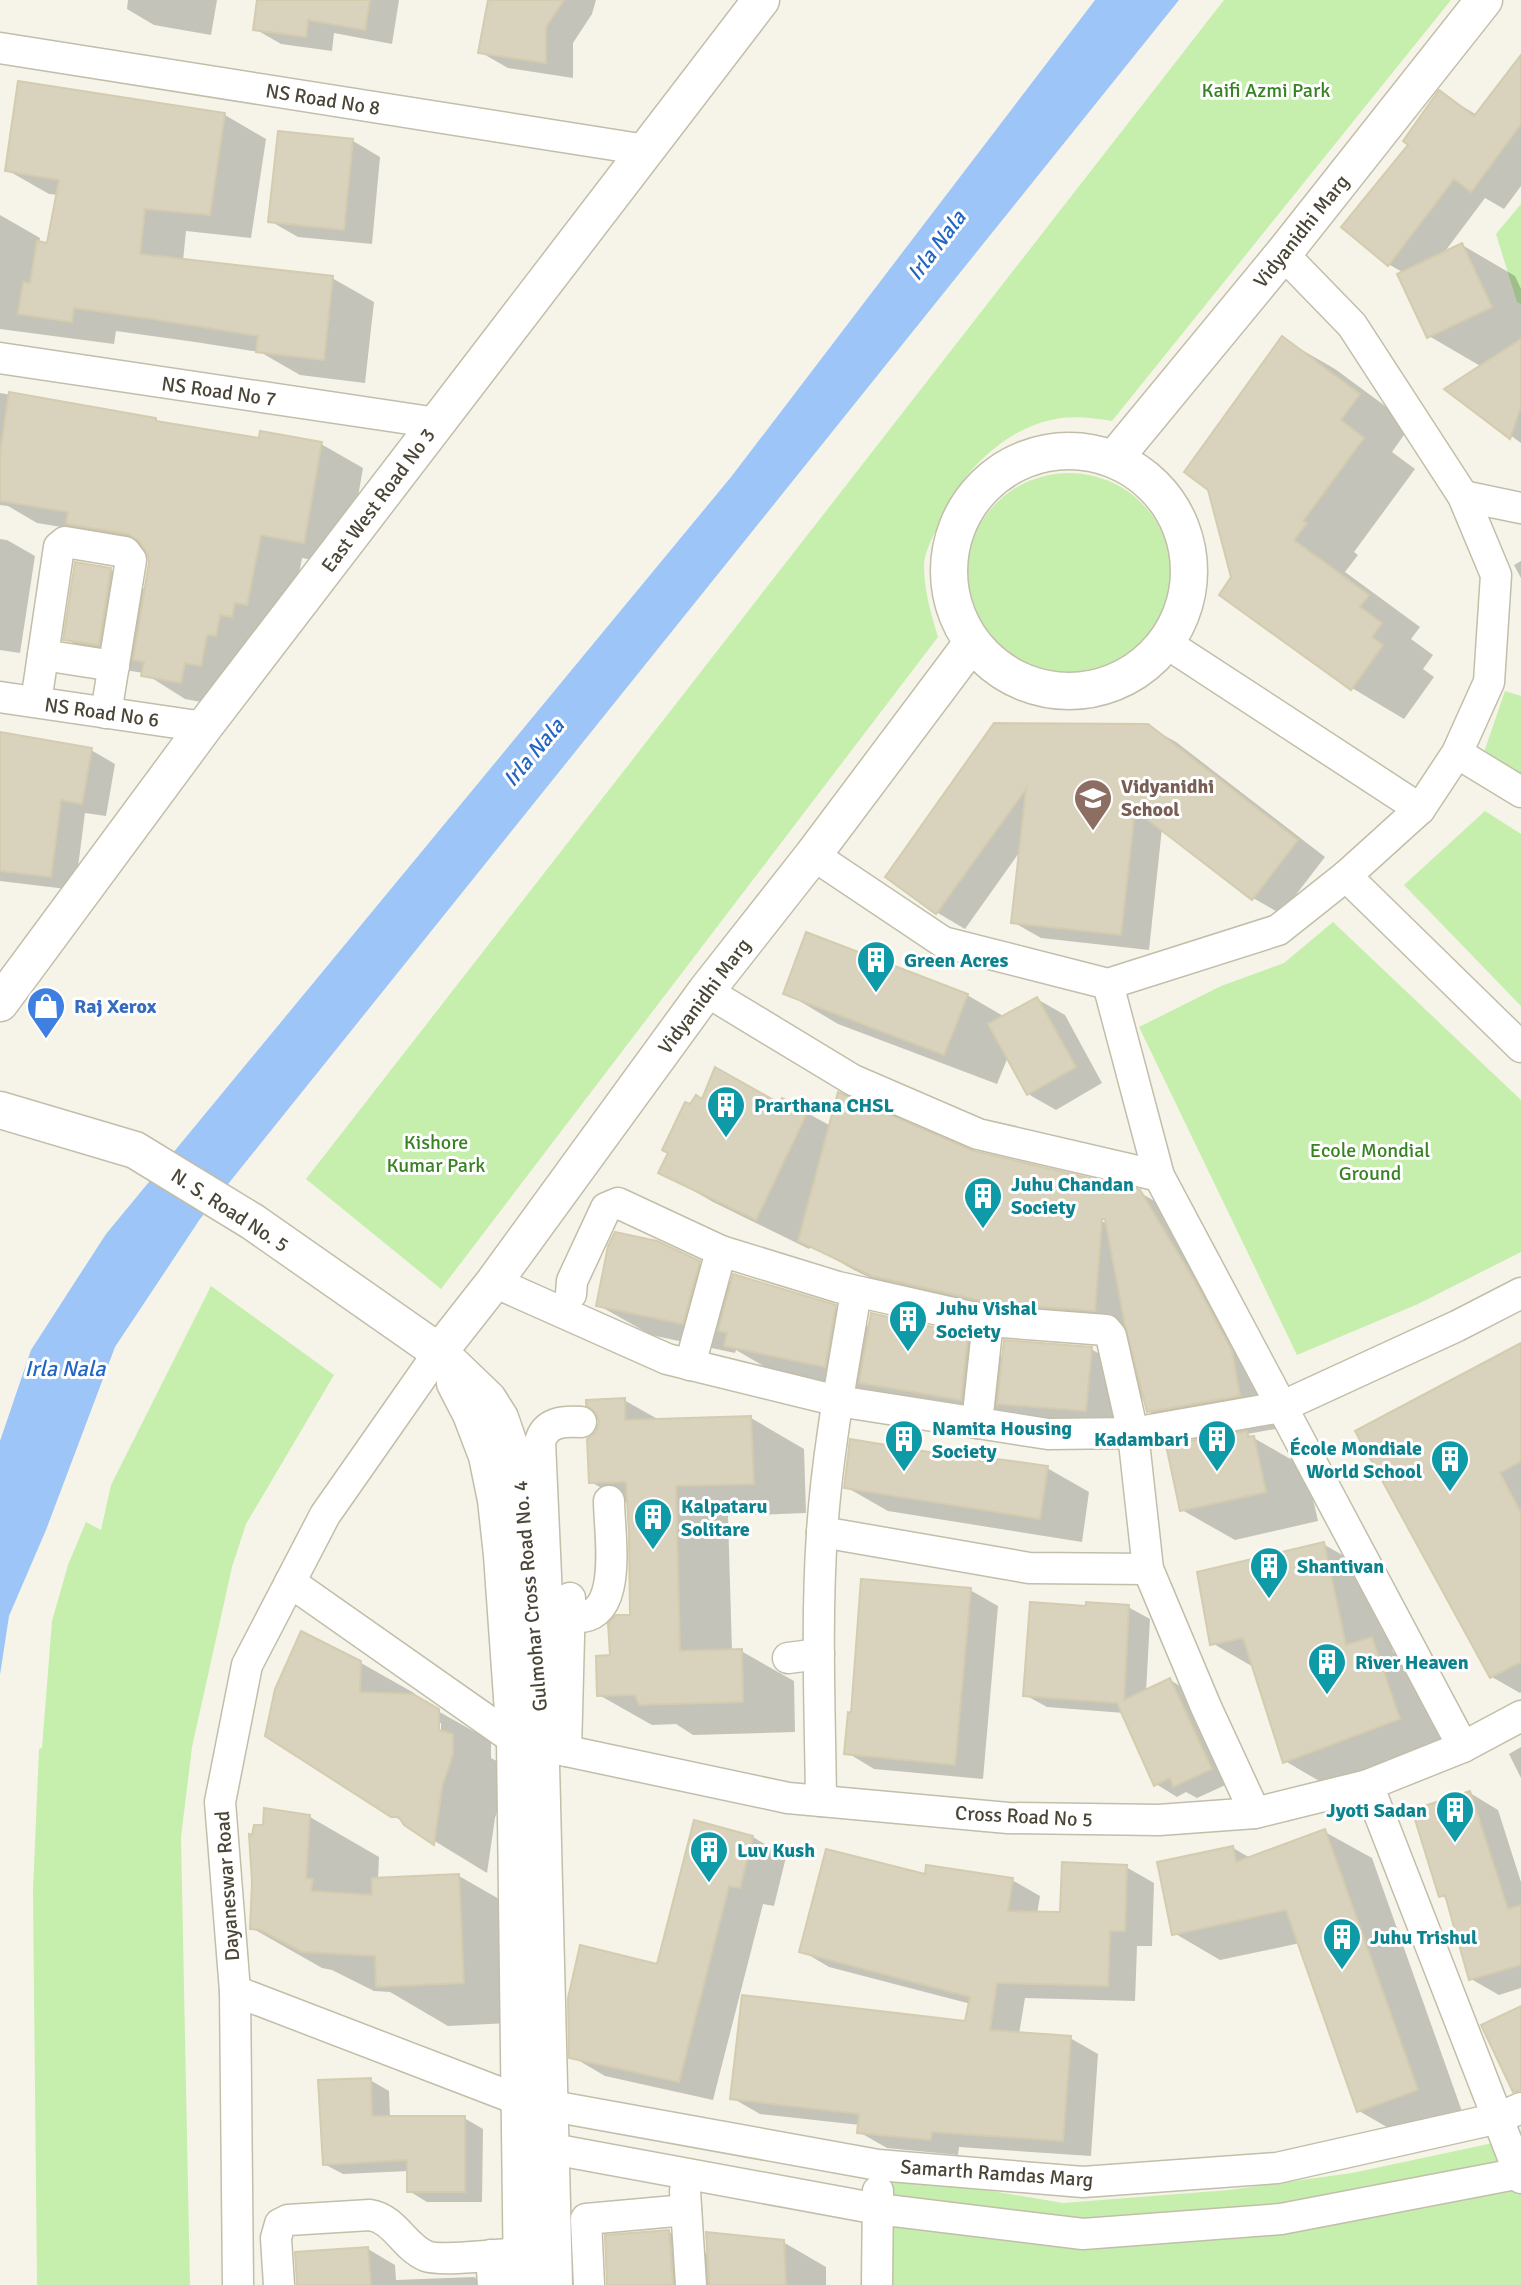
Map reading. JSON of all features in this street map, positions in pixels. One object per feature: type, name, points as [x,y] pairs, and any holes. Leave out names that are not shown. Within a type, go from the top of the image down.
[{"type":"street","name":"East West Road No 3","points":[[0,1003],[204,727],[761,0]]},
{"type":"street","name":"Vidyanidhi Marg","points":[[1114,459],[1283,254],[1484,0]]},
{"type":"street","name":"NS Road No 8","points":[[0,48],[646,150]]},
{"type":"street","points":[[813,855],[943,942],[1108,984],[1278,930],[1346,876],[1420,809],[1457,753],[1489,682],[1496,575],[1463,496],[1352,325],[1283,254]]},
{"type":"street","name":"NS Road No 7","points":[[0,358],[437,423]]},
{"type":"street","points":[[1076,451],[1114,459],[1151,482],[1177,518],[1189,560],[1185,604],[1166,643],[1139,670],[1106,687],[1069,692],[1032,687],[999,670],[972,643],[955,609],[949,570],[955,532],[974,497],[1002,471],[1037,454],[1076,451]]},
{"type":"street","points":[[1463,496],[1521,508]]},
{"type":"street","points":[[36,702],[59,547],[65,542],[129,555],[131,560],[106,713]]},
{"type":"street","name":"Vidyanidhi Marg","points":[[439,1352],[494,1282],[706,991],[813,855],[972,643]]},
{"type":"street","points":[[1166,643],[1420,809]]},
{"type":"street","points":[[43,655],[114,666]]},
{"type":"street","name":"NS Road No 6","points":[[0,697],[204,727]]},
{"type":"street","points":[[1457,753],[1521,792]]},
{"type":"street","points":[[1346,876],[1521,1047]]},
{"type":"street","points":[[1108,984],[1159,1176],[1463,1747]]},
{"type":"street","points":[[706,991],[853,1080],[978,1134],[1159,1176]]},
{"type":"street","name":"N. S. Road No. 5","points":[[0,1110],[135,1150],[253,1222],[439,1352]]},
{"type":"street","points":[[571,1294],[572,1281],[606,1208],[612,1204],[625,1205],[725,1252],[856,1292],[988,1321],[1110,1332],[1133,1433],[1148,1569],[1255,1813]]},
{"type":"street","points":[[706,1375],[725,1252]]},
{"type":"street","points":[[494,1282],[706,1375],[838,1401],[1048,1434],[1133,1433],[1281,1407],[1521,1293]]},
{"type":"street","points":[[821,1801],[819,1654],[822,1532],[838,1401],[856,1292]]},
{"type":"street","points":[[977,1423],[988,1321]]},
{"type":"street","name":"Gulmohar Cross Road No. 4","points":[[439,1352],[524,1439],[519,1473],[527,1523],[538,1644],[541,1745],[535,2146],[554,2285]]},
{"type":"street","name":"Gulmohar Cross Road No. 4","points":[[439,1352],[471,1414],[487,1456],[541,1745]]},
{"type":"street","name":"Dayaneswar Road","points":[[238,2285],[235,1991],[220,1802],[247,1665],[325,1515],[439,1352]]},
{"type":"street","points":[[581,1422],[563,1421],[524,1439],[550,1606],[570,1607],[580,1617],[594,1614],[602,1608],[610,1584],[609,1501]]},
{"type":"street","points":[[822,1532],[1029,1568],[1148,1569]]},
{"type":"street","points":[[290,1582],[541,1745],[570,1607]]},
{"type":"street","points":[[788,1658],[819,1654]]},
{"type":"street","name":"Cross Road No 5","points":[[541,1745],[788,1798],[1008,1818],[1159,1820],[1255,1813],[1368,1785],[1463,1747],[1521,1716]]},
{"type":"street","points":[[535,2146],[878,2209],[1083,2234],[1281,2219],[1521,2175],[1510,2113],[1368,1785]]},
{"type":"street","name":"Samarth Ramdas Marg","points":[[235,1991],[534,2103],[878,2165],[1083,2182],[1277,2168],[1510,2113]]},
{"type":"street","points":[[682,2130],[691,2285]]},
{"type":"street","name":"Gulmohar Cross Road No. 4","points":[[512,2264],[535,2146]]},
{"type":"street","points":[[877,2285],[878,2165]]},
{"type":"street","points":[[589,2285],[586,2219],[591,2216],[686,2210]]},
{"type":"street","points":[[279,2285],[276,2232],[280,2224],[288,2220],[381,2217],[426,2256],[512,2264]]},
{"type":"street","points":[[493,2285],[512,2264]]},
{"type":"green space","name":"Kishore Kumar Park","points":[[1224,0],[1451,0],[1112,421],[1066,418],[1032,426],[998,446],[968,474],[946,507],[924,560],[930,611],[938,637],[441,1289],[306,1179]]},
{"type":"green space","points":[[1521,204],[1521,304],[1517,302],[1496,234]]},
{"type":"green space","points":[[1069,473],[1108,481],[1142,503],[1164,537],[1172,576],[1164,615],[1142,649],[1108,671],[1069,679],[1030,671],[996,649],[974,615],[966,576],[974,537],[996,503],[1030,481]]},
{"type":"green space","points":[[1505,691],[1521,696],[1521,778],[1483,755]]},
{"type":"green space","points":[[1485,811],[1521,834],[1521,1006],[1404,885]]},
{"type":"green space","name":"Ecole Mondial Ground","points":[[1333,922],[1521,1100],[1521,1252],[1418,1304],[1297,1355],[1139,1027],[1221,986],[1284,963]]},
{"type":"green space","points":[[211,1286],[334,1375],[246,1524],[232,1567],[192,1747],[181,1837],[190,2285],[37,2285],[33,1891],[39,1749],[42,1748],[52,1621],[68,1565],[86,1522],[101,1530],[111,1485]]},
{"type":"green space","points":[[1507,2140],[1521,2179],[1521,2285],[879,2285],[885,2173],[1063,2203],[1229,2190],[1352,2173]]},
{"type":"water","name":"Irla Nala","points":[[1095,0],[1179,0],[200,1219],[115,1347],[46,1530],[9,1616],[0,1675],[0,1441],[31,1350],[106,1234],[731,477]]},
{"type":"building","points":[[257,0],[370,0],[365,30],[308,20],[306,37],[253,30]]},
{"type":"building","points":[[488,0],[564,0],[546,27],[546,63],[478,53]]},
{"type":"building","points":[[1521,55],[1521,124],[1471,192],[1454,179],[1388,266],[1341,227],[1408,145],[1403,141],[1439,90],[1474,116]]},
{"type":"building","points":[[18,81],[225,113],[210,215],[145,209],[140,254],[333,276],[324,360],[256,352],[258,336],[152,319],[74,308],[72,322],[18,314],[23,282],[30,283],[37,241],[47,243],[59,180],[5,171]]},
{"type":"building","points":[[278,131],[353,139],[344,230],[268,222]]},
{"type":"building","points":[[1462,243],[1492,307],[1427,338],[1397,274]]},
{"type":"building","points":[[1282,336],[1360,394],[1341,420],[1364,438],[1303,521],[1307,523],[1294,540],[1369,595],[1360,607],[1382,623],[1372,637],[1383,645],[1351,690],[1219,595],[1231,577],[1208,490],[1184,472]]},
{"type":"building","points":[[1521,339],[1521,406],[1510,439],[1444,389]]},
{"type":"building","points":[[9,392],[259,438],[260,431],[322,442],[304,543],[261,535],[247,605],[235,603],[232,617],[220,615],[216,636],[207,635],[201,666],[185,663],[181,683],[141,676],[144,662],[133,660],[149,562],[139,541],[128,534],[66,524],[68,512],[0,501],[0,454]]},
{"type":"building","points":[[75,562],[111,568],[99,645],[63,640]]},
{"type":"building","name":"Vidyanidhi School","points":[[994,723],[1148,724],[1298,840],[1252,900],[1135,810],[1121,935],[1011,923],[1026,789],[936,914],[885,877]]},
{"type":"building","points":[[0,732],[92,748],[82,804],[61,800],[51,877],[0,871]]},
{"type":"building","name":"Green Acres","points":[[806,932],[968,994],[944,1055],[783,994]]},
{"type":"building","points":[[1037,997],[1076,1067],[1027,1095],[988,1024]]},
{"type":"building","name":"Prarthana CHSL","points":[[715,1067],[779,1103],[782,1098],[808,1111],[756,1220],[658,1173],[668,1153],[662,1150],[685,1102],[690,1104],[696,1095],[702,1099]]},
{"type":"building","name":"Juhu Chandan Society","points":[[838,1092],[974,1151],[1140,1190],[1232,1351],[1240,1396],[1147,1412],[1125,1325],[1105,1219],[1102,1219],[1095,1311],[991,1303],[872,1276],[798,1241]]},
{"type":"building","points":[[615,1232],[657,1241],[700,1261],[683,1324],[596,1306],[608,1246]]},
{"type":"building","points":[[733,1274],[836,1305],[825,1367],[724,1346],[727,1333],[718,1331]]},
{"type":"building","name":"Juhu Vishal Society","points":[[871,1313],[968,1335],[961,1400],[859,1383]]},
{"type":"building","name":"Juhu Vishal Society","points":[[1004,1340],[1092,1347],[1086,1411],[997,1404]]},
{"type":"building","name":"École Mondiale World School","points":[[1521,1343],[1521,1461],[1500,1473],[1521,1513],[1521,1662],[1490,1678],[1355,1431]]},
{"type":"building","name":"Kalpataru Solitare","points":[[625,1398],[625,1420],[751,1416],[754,1484],[676,1486],[680,1651],[742,1649],[743,1702],[639,1705],[635,1695],[597,1696],[596,1656],[610,1655],[608,1623],[616,1615],[630,1615],[629,1534],[626,1482],[589,1483],[587,1439],[596,1432],[599,1422],[596,1413],[586,1405],[586,1400]]},
{"type":"building","name":"Kadambari","points":[[1247,1431],[1248,1437],[1254,1436],[1266,1492],[1180,1511],[1166,1445]]},
{"type":"building","points":[[850,1439],[996,1463],[997,1459],[1048,1466],[1040,1519],[844,1488]]},
{"type":"building","points":[[1324,1542],[1346,1645],[1372,1637],[1400,1719],[1283,1763],[1243,1638],[1210,1645],[1197,1572]]},
{"type":"building","points":[[861,1579],[971,1588],[955,1765],[844,1754],[848,1712],[851,1713]]},
{"type":"building","points":[[1030,1602],[1129,1605],[1124,1700],[1170,1678],[1212,1769],[1173,1787],[1170,1778],[1154,1786],[1117,1703],[1023,1696]]},
{"type":"building","points":[[301,1631],[361,1661],[360,1692],[413,1694],[439,1709],[439,1730],[453,1734],[453,1754],[442,1787],[434,1845],[404,1825],[399,1817],[391,1817],[265,1736],[275,1689]]},
{"type":"building","points":[[1470,1791],[1508,1909],[1521,1905],[1521,1965],[1469,1980],[1445,1895],[1439,1897],[1412,1810]]},
{"type":"building","points":[[264,1808],[310,1815],[306,1878],[313,1879],[311,1891],[372,1895],[372,1878],[459,1874],[464,1983],[376,1987],[375,1956],[302,1952],[260,1930],[250,1929],[252,1882],[249,1834],[252,1835],[254,1825],[263,1825]]},
{"type":"building","points":[[694,1820],[753,1836],[740,1888],[729,1886],[679,2082],[569,2058],[568,1998],[580,1945],[657,1964]]},
{"type":"building","name":"Juhu Trishul","points":[[1325,1829],[1418,2090],[1357,2112],[1286,1910],[1172,1935],[1157,1862],[1233,1846],[1236,1862]]},
{"type":"building","points":[[826,1849],[925,1874],[926,1865],[1013,1878],[1008,1911],[1060,1912],[1062,1862],[1127,1865],[1125,1931],[1110,1931],[1108,1986],[997,1983],[990,2030],[1071,2036],[1063,2141],[932,2132],[931,2140],[857,2133],[859,2114],[730,2099],[742,1995],[965,2021],[970,1997],[799,1952]]},
{"type":"building","points":[[1521,2006],[1521,2090],[1513,2092],[1481,2025]]},
{"type":"building","points":[[371,2078],[372,2116],[465,2116],[465,2192],[407,2192],[407,2160],[323,2165],[318,2080]]},
{"type":"building","points":[[669,2230],[673,2285],[607,2285],[605,2235]]},
{"type":"building","points":[[706,2232],[784,2240],[786,2285],[709,2285]]},
{"type":"building","points":[[368,2247],[371,2285],[297,2285],[295,2252]]},
{"type":"place","name":"Vidyanidhi School","points":[[1093,832]]},
{"type":"place","name":"Green Acres","points":[[876,994]]},
{"type":"place","name":"Raj Xerox","points":[[46,1040]]},
{"type":"place","name":"Prarthana CHSL","points":[[726,1139]]},
{"type":"place","name":"Juhu Chandan Society","points":[[983,1230]]},
{"type":"place","name":"Juhu Vishal Society","points":[[908,1353]]},
{"type":"place","name":"Namita Housing Society","points":[[904,1473]]},
{"type":"place","name":"Kadambari","points":[[1217,1473]]},
{"type":"place","name":"École Mondiale World School","points":[[1450,1493]]},
{"type":"place","name":"Kalpataru Solitare","points":[[653,1551]]},
{"type":"place","name":"Shantivan","points":[[1269,1600]]},
{"type":"place","name":"River Heaven","points":[[1327,1696]]},
{"type":"place","name":"Jyoti Sadan","points":[[1455,1844]]},
{"type":"place","name":"Luv Kush","points":[[709,1884]]},
{"type":"place","name":"Juhu Trishul","points":[[1342,1971]]},
{"type":"park label","name":"Kaifi Azmi Park","points":[[1266,90]]}]
